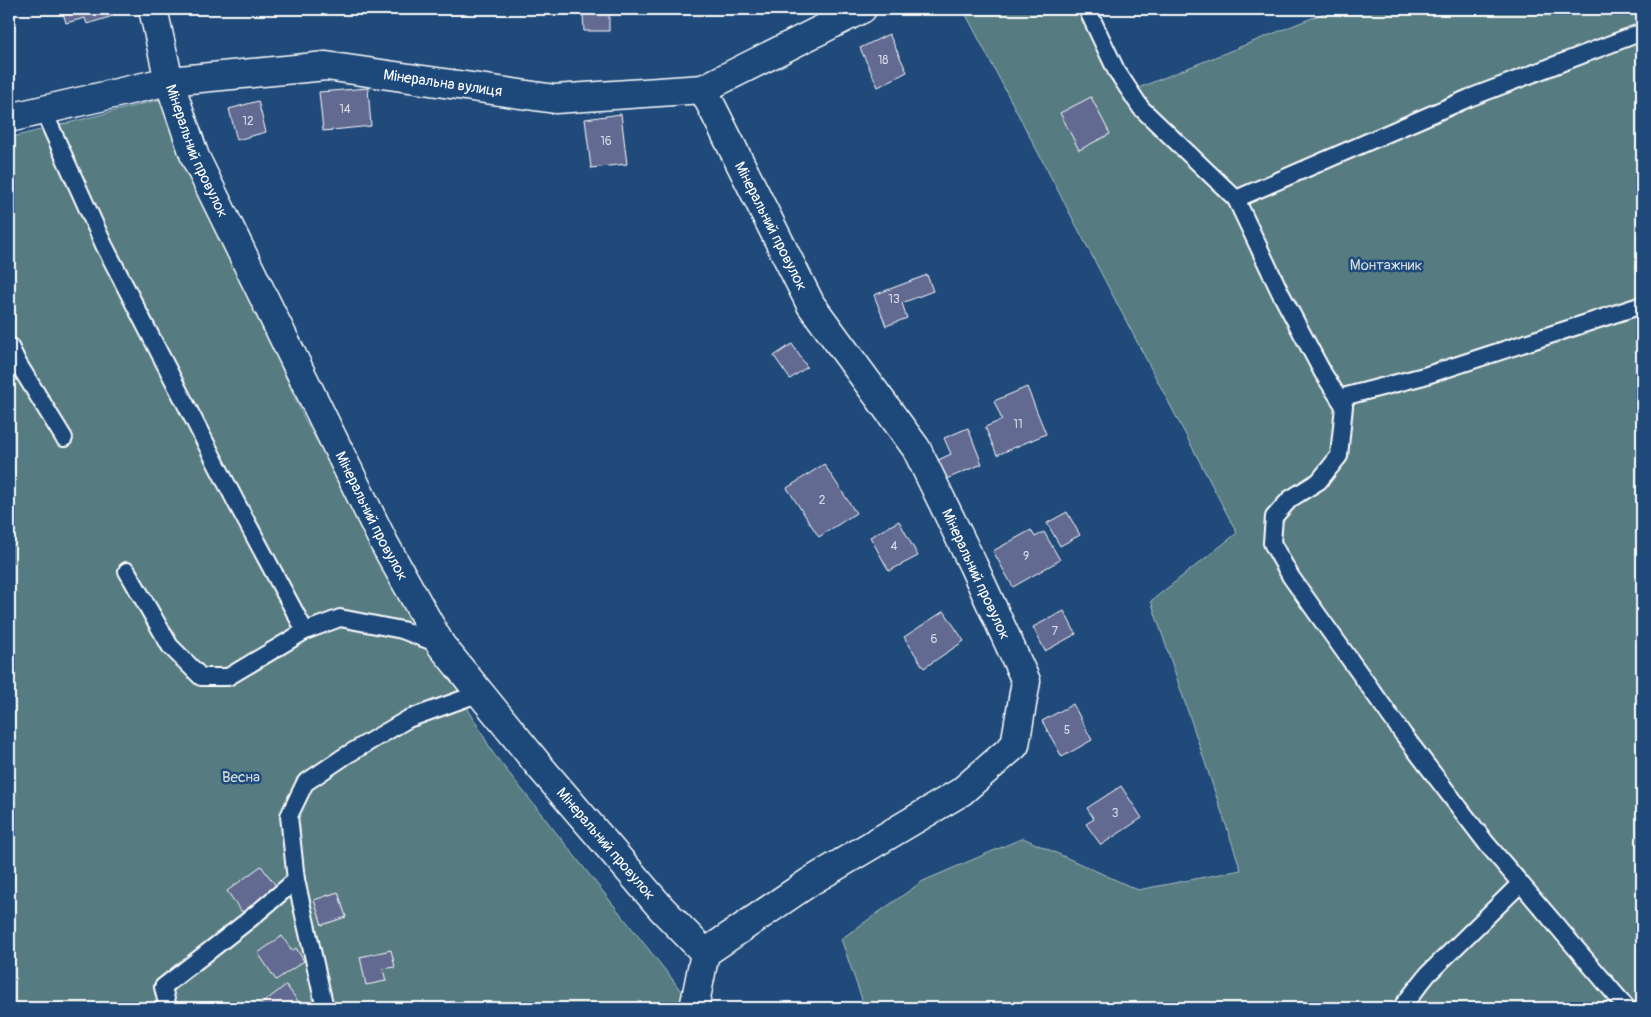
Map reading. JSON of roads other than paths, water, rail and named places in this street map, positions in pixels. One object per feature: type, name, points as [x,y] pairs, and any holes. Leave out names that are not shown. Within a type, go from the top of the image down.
[{"type":"street","name":"Мінеральний провулок","points":[[153,9],[169,81],[200,166],[384,543],[440,644],[656,902],[705,954],[811,881],[961,792],[1015,745],[1026,681],[973,565],[916,448],[811,305],[703,90]]},
{"type":"street","name":"Мінеральна вулиця","points":[[9,118],[169,81],[326,66],[556,99],[703,90],[862,9]]},
{"type":"street","points":[[694,1008],[705,954]]},
{"type":"lane","points":[[1087,9],[1116,70],[1141,108],[1236,199],[1280,292],[1323,373],[1344,406],[1338,456],[1319,481],[1290,499],[1274,517],[1272,543],[1291,577],[1403,734],[1487,844],[1627,1008]]},
{"type":"lane","points":[[1236,199],[1469,98],[1642,32]]},
{"type":"lane","points":[[43,110],[104,245],[232,495],[305,631]]},
{"type":"lane","points":[[1339,398],[1424,376],[1642,305]]},
{"type":"lane","points":[[9,345],[64,438]]},
{"type":"lane","points":[[127,571],[170,646],[201,677],[228,677],[305,631],[340,618],[402,630],[440,644]]},
{"type":"lane","points":[[325,1008],[296,880],[289,816],[305,783],[345,756],[408,719],[480,693]]},
{"type":"lane","points":[[168,1008],[163,987],[250,919],[296,880]]},
{"type":"lane","points":[[1400,1008],[1428,974],[1520,884]]},
{"type":"park label","name":"Монтажник","points":[[1386,265]]},
{"type":"park label","name":"Весна","points":[[241,777]]}]
